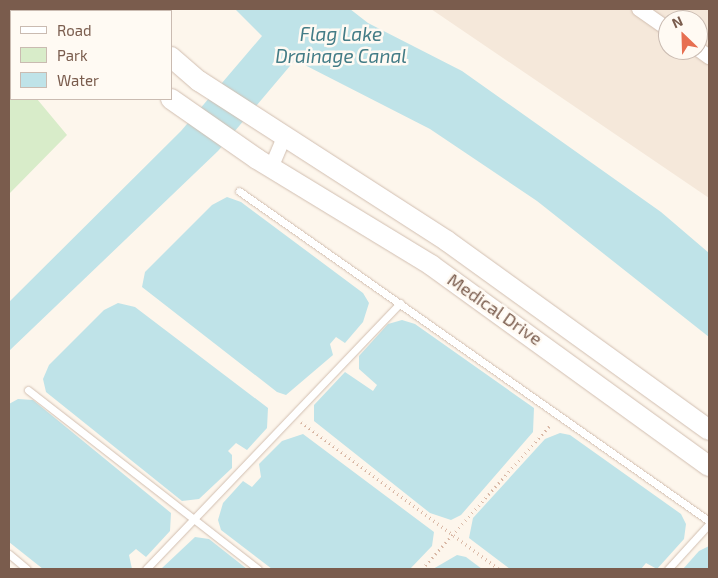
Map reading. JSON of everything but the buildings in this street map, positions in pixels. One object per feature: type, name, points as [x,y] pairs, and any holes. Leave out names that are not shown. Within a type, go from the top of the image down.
[{"type":"street","points":[[639,9],[658,22]]},
{"type":"street","name":"Medical Drive","points":[[172,58],[199,81],[280,135],[447,241],[709,430]]},
{"type":"street","name":"Medical Drive","points":[[176,103],[264,164],[431,265],[709,466]]},
{"type":"street","points":[[264,164],[280,135]]},
{"type":"lane","points":[[239,191],[709,522],[668,569]]},
{"type":"lane","points":[[146,569],[400,303]]},
{"type":"lane","points":[[28,390],[258,569]]},
{"type":"lane","points":[[9,554],[27,569]]},
{"type":"path","points":[[422,569],[559,415]]},
{"type":"path","points":[[292,416],[499,569]]},
{"type":"shaded area","points":[[431,9],[709,9],[709,198]]},
{"type":"green space","points":[[9,64],[10,100],[38,100],[67,135],[9,194]]},
{"type":"water","name":"Flag Lake Drainage Canal","points":[[235,9],[350,9],[368,23],[462,71],[661,212],[709,253],[709,337],[537,201],[430,129],[295,60],[218,151],[9,351],[9,302],[181,131],[262,36]]},
{"type":"water","points":[[227,197],[241,202],[363,293],[369,303],[363,322],[345,343],[336,337],[330,344],[333,355],[286,395],[277,392],[142,287],[145,272],[212,205]]},
{"type":"water","points":[[118,303],[135,307],[268,408],[267,428],[247,450],[236,443],[228,451],[232,455],[232,468],[199,499],[182,501],[46,392],[43,379],[49,365],[104,310]]},
{"type":"water","points":[[402,320],[415,324],[534,408],[533,432],[461,515],[451,520],[430,513],[314,421],[314,405],[345,372],[373,391],[377,385],[359,369],[359,356],[388,324]]},
{"type":"water","points":[[18,399],[33,400],[171,513],[170,531],[146,557],[136,549],[129,555],[132,569],[43,569],[9,542],[9,404]]},
{"type":"water","points":[[560,433],[570,435],[681,514],[686,524],[684,539],[657,569],[646,563],[641,569],[510,569],[469,538],[473,518],[545,439]]},
{"type":"water","points":[[303,434],[434,532],[432,546],[410,569],[272,569],[221,530],[218,520],[223,503],[243,481],[252,487],[261,477],[259,464],[282,441]]},
{"type":"water","points":[[195,537],[209,539],[247,569],[161,569]]},
{"type":"water","points":[[709,546],[709,569],[683,569],[699,551]]},
{"type":"water","points":[[457,555],[466,557],[482,569],[433,569]]}]
